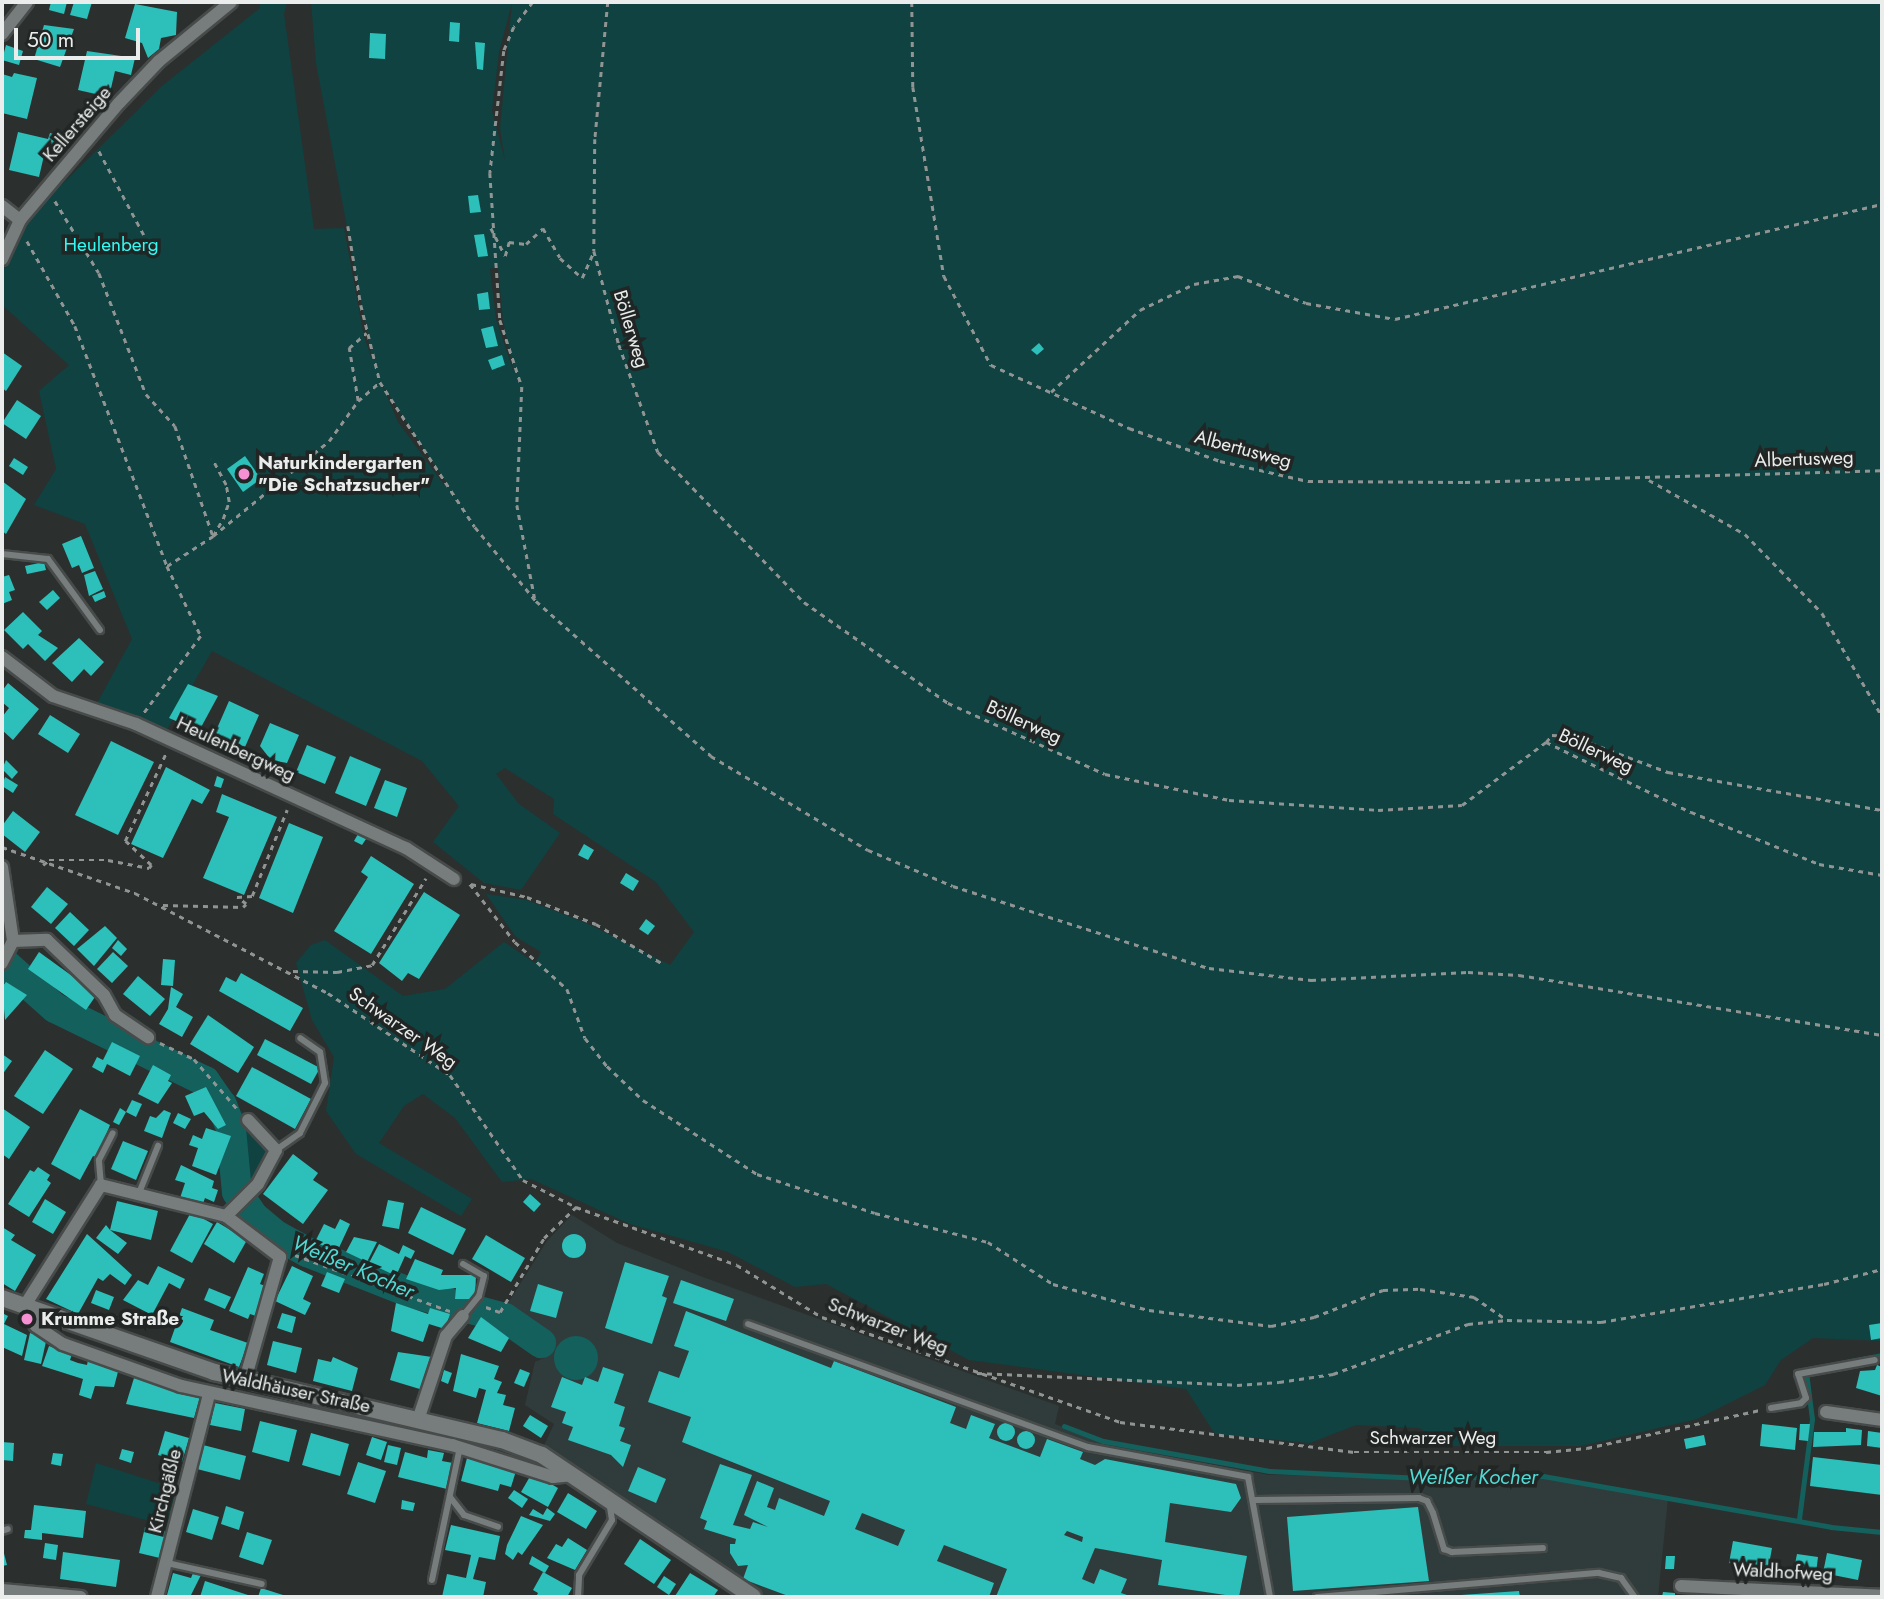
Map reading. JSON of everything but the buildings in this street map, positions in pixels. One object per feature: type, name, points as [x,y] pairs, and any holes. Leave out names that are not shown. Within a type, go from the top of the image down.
[{"type":"street","points":[[2,34],[27,2]]},
{"type":"street","name":"Kellersteige","points":[[2,259],[20,220],[91,136],[159,61],[231,2]]},
{"type":"street","points":[[2,206],[20,220]]},
{"type":"street","name":"Heulenbergweg","points":[[2,657],[53,696],[136,724],[292,798],[406,848],[454,879]]},
{"type":"street","points":[[2,867],[11,945],[2,963]]},
{"type":"street","points":[[11,945],[47,940],[104,995],[115,1015],[148,1037]]},
{"type":"street","points":[[231,1211],[258,1184],[276,1150],[248,1120]]},
{"type":"street","points":[[24,1307],[101,1185],[138,1195],[231,1211],[279,1257],[278,1272],[256,1334],[245,1380]]},
{"type":"street","name":"Waldhäuser Straße","points":[[2,1298],[245,1380],[502,1440],[542,1455],[577,1475],[753,1597]]},
{"type":"street","name":"Waldhäuser Straße","points":[[24,1307],[36,1326],[63,1344],[209,1394],[460,1447],[553,1477],[577,1475]]},
{"type":"street","points":[[418,1420],[446,1336],[468,1312]]},
{"type":"street","name":"Kirchgäßle","points":[[157,1597],[209,1394]]},
{"type":"street","points":[[1826,1412],[1882,1420]]},
{"type":"street","name":"Waldhofweg","points":[[1681,1586],[1882,1596]]},
{"type":"street","points":[[2,1590],[80,1597]]},
{"type":"lane","points":[[2,554],[48,559],[100,630]]},
{"type":"lane","points":[[276,1150],[300,1133],[325,1083],[320,1052],[300,1038]]},
{"type":"lane","points":[[101,1185],[99,1160],[113,1133]]},
{"type":"lane","points":[[138,1195],[158,1146]]},
{"type":"lane","points":[[463,1264],[484,1276],[468,1312]]},
{"type":"lane","points":[[748,1324],[1088,1447],[1248,1477],[1255,1500],[1261,1568],[1270,1597]]},
{"type":"lane","points":[[1771,1408],[1801,1404],[1806,1398],[1798,1374],[1875,1360]]},
{"type":"lane","points":[[432,1580],[460,1447]]},
{"type":"lane","points":[[450,1497],[464,1515],[498,1527]]},
{"type":"lane","points":[[578,1597],[579,1575],[612,1520],[608,1497]]},
{"type":"lane","points":[[1255,1500],[1419,1498],[1427,1501],[1433,1513],[1444,1549],[1452,1552],[1543,1548]]},
{"type":"lane","points":[[167,1563],[262,1584]]},
{"type":"lane","points":[[1317,1597],[1599,1573],[1621,1578],[1635,1597]]},
{"type":"path","points":[[533,2],[514,27],[497,86],[489,173],[500,320],[522,387],[517,505],[536,601]]},
{"type":"path","name":"Böllerweg","points":[[608,2],[595,139],[594,251],[619,345],[658,452],[804,602],[948,703],[1105,774],[1229,800],[1378,810],[1462,805],[1546,742],[1691,812],[1819,864],[1882,875]]},
{"type":"path","name":"Albertusweg","points":[[912,2],[913,87],[944,276],[991,365],[1129,428],[1220,461],[1308,481],[1646,478],[1882,470]]},
{"type":"path","points":[[91,136],[144,234]]},
{"type":"path","points":[[47,188],[99,273],[146,394],[175,426],[213,536]]},
{"type":"path","points":[[1051,392],[1140,310],[1194,284],[1238,276],[1306,303],[1395,319],[1882,204]]},
{"type":"path","points":[[20,220],[31,254],[55,284],[75,326],[167,566],[201,636],[136,724]]},
{"type":"path","points":[[348,226],[366,332],[380,382],[475,527],[536,601],[711,756],[904,867],[1051,918],[1209,968],[1263,976],[1366,980],[1468,972],[1519,975],[1882,1035]]},
{"type":"path","points":[[491,227],[505,256],[509,242],[526,244],[543,228],[560,258],[582,278],[594,251]]},
{"type":"path","points":[[358,401],[349,348],[366,332]]},
{"type":"path","points":[[167,566],[213,536],[329,441],[358,401],[380,382]]},
{"type":"path","points":[[212,459],[226,485],[229,502],[213,536]]},
{"type":"path","points":[[1646,478],[1745,534],[1822,613],[1882,716]]},
{"type":"path","points":[[1546,742],[1552,735],[1572,736],[1668,772],[1882,810]]},
{"type":"path","points":[[43,864],[49,860],[108,860],[149,868],[151,865],[125,841],[172,741]]},
{"type":"path","points":[[162,905],[243,907],[246,904],[237,897],[252,896],[292,798]]},
{"type":"path","name":"Schwarzer Weg","points":[[2,847],[162,905],[290,971],[450,1075],[523,1180],[576,1208],[737,1265],[822,1317],[971,1373],[1153,1430],[1354,1452],[1587,1448],[1771,1408]]},
{"type":"path","points":[[454,879],[527,897],[596,923],[663,964]]},
{"type":"path","points":[[470,884],[515,942],[567,989],[585,1038],[607,1066],[643,1100],[757,1174],[875,1213],[988,1242],[1053,1284],[1149,1310],[1271,1326],[1314,1317],[1383,1290],[1420,1290],[1474,1297],[1507,1320]]},
{"type":"path","points":[[290,971],[337,972],[372,965],[420,888]]},
{"type":"path","points":[[148,1037],[194,1059],[248,1120]]},
{"type":"path","points":[[2,1173],[2,1188]]},
{"type":"path","points":[[264,1241],[341,1275],[468,1312],[489,1306],[500,1312],[544,1238],[576,1208]]},
{"type":"path","points":[[971,1373],[1126,1381],[1279,1382],[1333,1374],[1406,1344],[1468,1324],[1507,1320],[1601,1322],[1824,1283],[1882,1269]]},
{"type":"shaded area","points":[[572,1215],[617,1243],[700,1276],[1059,1406],[1055,1424],[1102,1443],[1269,1475],[1543,1478],[1668,1498],[1658,1597],[760,1597],[542,1450],[554,1424],[525,1405],[535,1362],[544,1358],[545,1343],[502,1313],[547,1241]]},
{"type":"shaded area","points":[[576,1336],[585,1337],[592,1342],[597,1349],[597,1367],[592,1374],[585,1379],[576,1380],[567,1379],[560,1374],[555,1367],[554,1358],[555,1349],[560,1342],[567,1337]]},
{"type":"green space","name":"Heulenberg","points":[[260,2],[287,2],[284,14],[314,229],[344,228],[364,337],[372,359],[316,63],[311,2],[1882,2],[1882,1341],[1813,1338],[1781,1360],[1765,1385],[1697,1419],[1581,1446],[1451,1446],[1419,1428],[1356,1425],[1310,1443],[1215,1434],[1186,1389],[969,1360],[826,1284],[795,1287],[728,1252],[630,1224],[531,1179],[502,1182],[455,1118],[423,1094],[404,1106],[379,1143],[472,1199],[461,1216],[356,1154],[326,1111],[334,1057],[312,1020],[296,963],[311,945],[325,940],[403,996],[445,989],[504,942],[535,963],[541,952],[516,937],[486,894],[526,900],[586,923],[670,965],[694,932],[656,882],[553,814],[554,799],[505,768],[496,774],[519,804],[560,833],[521,890],[484,883],[433,842],[459,806],[422,761],[212,651],[165,733],[96,705],[132,639],[85,524],[34,505],[56,469],[39,391],[69,365],[2,305],[2,273],[26,220],[162,86],[260,8]],"holes":[[[512,3],[500,128],[505,161],[492,111],[499,52]],[[498,267],[503,320],[514,373],[496,319],[490,269]],[[382,385],[446,482],[444,485],[398,422]]]},
{"type":"green space","points":[[148,1037],[194,1059],[276,1150],[242,1199],[233,1174],[231,1129],[222,1104],[205,1081],[142,1051]]},
{"type":"green space","points":[[96,1463],[180,1490],[172,1527],[86,1504]]},
{"type":"waterway","name":"Weißer Kocher","points":[[2,961],[55,1008],[205,1081],[222,1105],[231,1129],[237,1192],[253,1216],[276,1235],[307,1252],[411,1293],[505,1318],[541,1343]]},
{"type":"waterway","points":[[1851,1361],[1882,1355]]},
{"type":"waterway","points":[[1799,1519],[1812,1419],[1806,1372]]},
{"type":"waterway","name":"Weißer Kocher","points":[[1064,1426],[1103,1441],[1269,1471],[1423,1478],[1543,1476],[1831,1527],[1882,1532]]},
{"type":"place","name":"Naturkindergarten \"Die Schatzsucher\"","points":[[244,474]]},
{"type":"place","name":"Krumme Straße","points":[[27,1319]]}]
